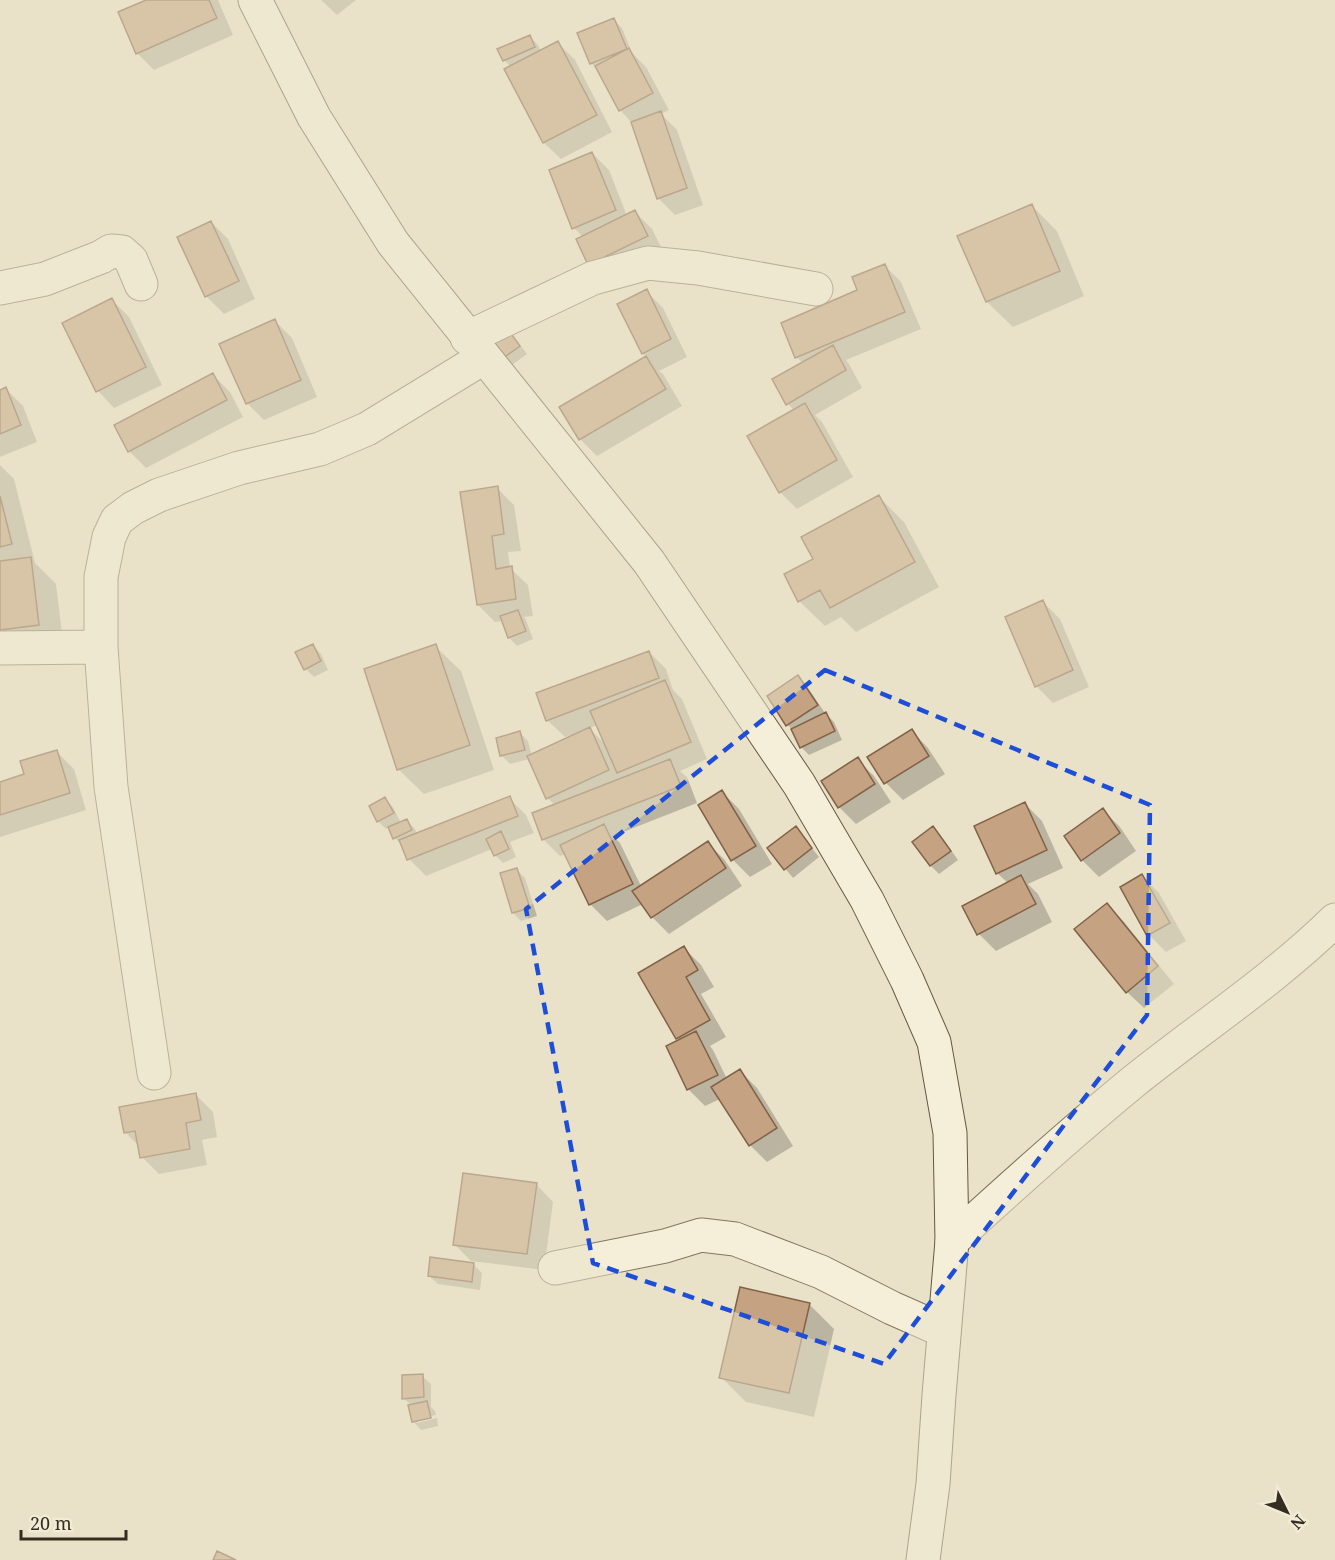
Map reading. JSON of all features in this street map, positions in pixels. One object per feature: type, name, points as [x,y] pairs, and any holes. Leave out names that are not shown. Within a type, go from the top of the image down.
[{"type":"street","points":[[255,0],[314,117],[393,243],[649,562],[799,784],[867,900],[907,980],[934,1042],[950,1133],[952,1241],[933,1484],[922,1560]]},
{"type":"street","points":[[0,288],[45,279],[101,257],[111,250],[122,252],[131,260],[141,284]]},
{"type":"street","points":[[154,1073],[111,787],[100,647],[101,577],[109,537],[117,520],[133,508],[159,495],[239,468],[320,449],[367,429],[476,348],[594,278],[648,263],[698,268],[816,289]]},
{"type":"street","points":[[0,648],[100,647]]},
{"type":"street","points":[[952,1241],[1133,1082],[1240,1000],[1319,936],[1335,920]]},
{"type":"street","points":[[555,1269],[665,1246],[701,1235],[735,1239],[821,1272],[892,1308],[944,1330]]},
{"type":"highlighted area","points":[[825,670],[1150,805],[1147,1015],[884,1364],[593,1263],[526,909]]},
{"type":"building","points":[[146,0],[209,0],[217,18],[136,54],[118,12]]},
{"type":"building","points":[[614,18],[627,49],[590,64],[577,33]]},
{"type":"building","points":[[530,35],[535,47],[503,61],[497,49]]},
{"type":"building","points":[[558,41],[597,115],[543,143],[504,69]]},
{"type":"building","points":[[629,48],[653,93],[619,111],[595,66]]},
{"type":"building","points":[[661,111],[687,188],[657,199],[631,122]]},
{"type":"building","points":[[592,152],[616,210],[572,229],[549,170]]},
{"type":"building","points":[[1032,204],[1060,271],[986,302],[957,236]]},
{"type":"building","points":[[635,210],[648,236],[588,265],[576,239]]},
{"type":"building","points":[[211,221],[239,281],[205,297],[177,237]]},
{"type":"building","points":[[885,264],[905,312],[795,358],[781,323],[857,290],[852,277]]},
{"type":"building","points":[[647,289],[671,339],[642,354],[617,304]]},
{"type":"building","points":[[112,298],[146,367],[96,392],[62,323]]},
{"type":"building","points":[[275,319],[301,380],[246,404],[219,344]]},
{"type":"building","points":[[504,324],[520,346],[499,361],[483,340]]},
{"type":"building","points":[[833,345],[846,370],[786,405],[772,379]]},
{"type":"building","points":[[646,356],[666,389],[579,440],[559,407]]},
{"type":"building","points":[[213,373],[227,400],[128,452],[114,425]]},
{"type":"building","points":[[6,387],[21,425],[0,434],[0,390]]},
{"type":"building","points":[[805,403],[837,460],[779,493],[747,436]]},
{"type":"building","points":[[498,486],[504,534],[492,536],[496,569],[512,566],[516,599],[477,605],[460,492]]},
{"type":"building","points":[[879,495],[915,562],[830,608],[820,590],[798,602],[784,574],[813,559],[801,537]]},
{"type":"building","points":[[0,496],[12,544],[0,547]]},
{"type":"building","points":[[31,557],[39,625],[0,630],[0,561]]},
{"type":"building","points":[[1043,600],[1073,670],[1035,687],[1005,617]]},
{"type":"building","points":[[518,610],[526,631],[508,638],[500,616]]},
{"type":"building","points":[[313,644],[321,661],[304,670],[295,652]]},
{"type":"building","points":[[436,644],[470,745],[397,770],[364,669]]},
{"type":"building","points":[[649,651],[659,678],[546,721],[536,693]]},
{"type":"building","points":[[798,675],[818,705],[786,726],[767,696]]},
{"type":"building","points":[[665,680],[691,742],[617,773],[590,711]]},
{"type":"building","points":[[826,712],[835,731],[800,748],[791,729]]},
{"type":"building","points":[[590,727],[609,770],[546,799],[527,756]]},
{"type":"building","points":[[912,729],[929,756],[884,784],[867,757]]},
{"type":"building","points":[[520,731],[525,750],[500,756],[496,738]]},
{"type":"building","points":[[57,750],[70,793],[0,815],[0,782],[24,774],[20,761]]},
{"type":"building","points":[[858,757],[875,784],[838,808],[821,781]]},
{"type":"building","points":[[670,759],[681,786],[542,840],[532,813]]},
{"type":"building","points":[[722,790],[756,846],[731,861],[698,805]]},
{"type":"building","points":[[510,796],[518,816],[407,860],[399,840]]},
{"type":"building","points":[[385,797],[394,813],[377,822],[369,806]]},
{"type":"building","points":[[1025,802],[1047,850],[996,874],[974,826]]},
{"type":"building","points":[[1103,808],[1120,833],[1081,861],[1064,836]]},
{"type":"building","points":[[407,819],[412,830],[393,839],[388,827]]},
{"type":"building","points":[[604,824],[633,884],[589,905],[560,845]]},
{"type":"building","points":[[796,826],[812,848],[784,870],[767,848]]},
{"type":"building","points":[[933,826],[951,851],[930,866],[912,842]]},
{"type":"building","points":[[501,831],[509,849],[494,856],[486,839]]},
{"type":"building","points":[[708,841],[726,868],[651,918],[632,891]]},
{"type":"building","points":[[517,868],[530,908],[512,913],[500,873]]},
{"type":"building","points":[[1142,874],[1170,923],[1147,936],[1120,887]]},
{"type":"building","points":[[1021,875],[1036,904],[977,935],[962,906]]},
{"type":"building","points":[[1107,903],[1158,966],[1126,993],[1074,929]]},
{"type":"building","points":[[684,946],[698,970],[686,977],[710,1020],[676,1039],[638,973]]},
{"type":"building","points":[[696,1031],[718,1075],[687,1090],[666,1046]]},
{"type":"building","points":[[740,1069],[777,1128],[749,1146],[711,1087]]},
{"type":"building","points":[[196,1093],[201,1120],[186,1123],[190,1149],[140,1158],[135,1131],[124,1133],[119,1107]]},
{"type":"building","points":[[463,1173],[537,1183],[527,1254],[453,1245]]},
{"type":"building","points":[[430,1257],[474,1263],[472,1282],[428,1276]]},
{"type":"building","points":[[740,1287],[810,1303],[789,1393],[719,1378]]},
{"type":"building","points":[[423,1374],[424,1397],[402,1399],[402,1375]]},
{"type":"building","points":[[427,1401],[431,1418],[412,1422],[408,1405]]},
{"type":"building","points":[[217,1551],[236,1560],[213,1560]]}]
